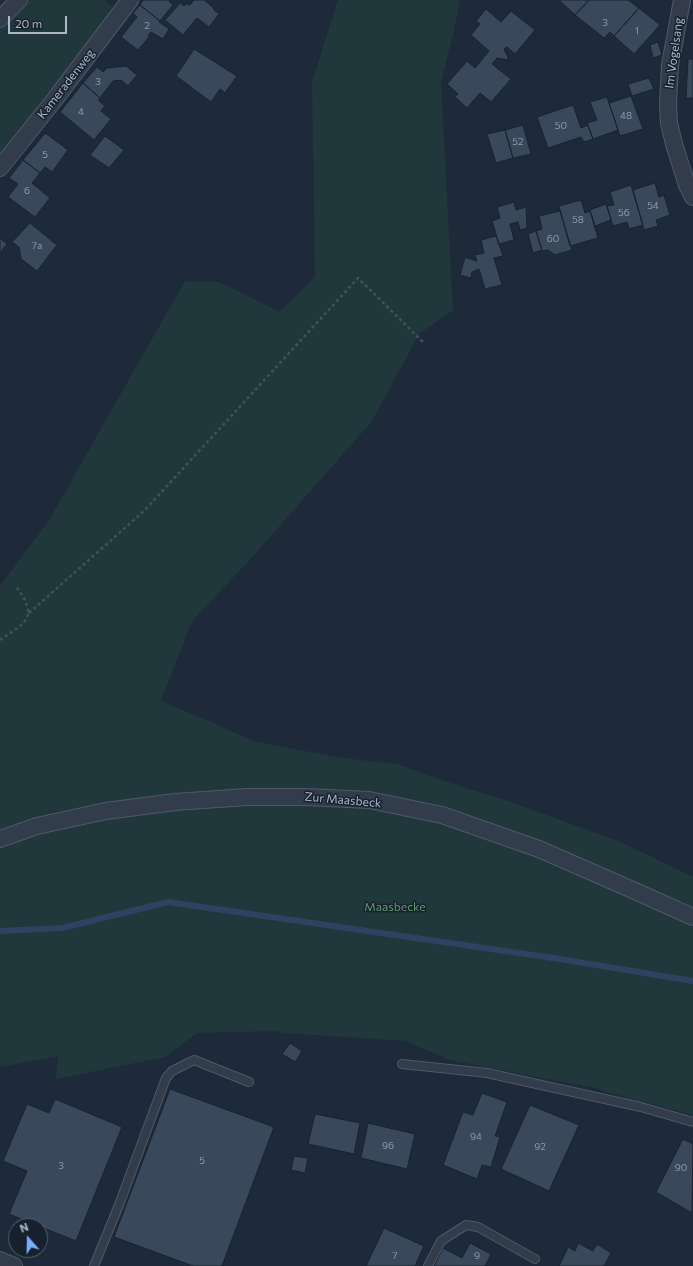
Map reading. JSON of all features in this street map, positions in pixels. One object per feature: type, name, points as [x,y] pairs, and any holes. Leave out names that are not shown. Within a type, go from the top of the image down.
[{"type":"street","points":[[0,19],[19,0]]},
{"type":"street","name":"Kameradenweg","points":[[0,168],[55,99],[130,0]]},
{"type":"street","name":"Im Vogelsang","points":[[682,0],[670,65],[668,104],[669,123],[687,185],[693,197]]},
{"type":"street","name":"Zur Maasbeck","points":[[0,839],[37,826],[106,811],[175,802],[254,797],[306,797],[369,800],[442,815],[539,849],[693,917]]},
{"type":"street","points":[[0,1260],[14,1266]]},
{"type":"lane","points":[[94,1266],[119,1205],[166,1078],[172,1071],[194,1060],[249,1082]]},
{"type":"lane","points":[[402,1064],[487,1073],[641,1107],[693,1122]]},
{"type":"lane","points":[[428,1266],[441,1241],[466,1225],[478,1227],[535,1259]]},
{"type":"path","points":[[0,640],[23,624],[29,613],[144,511],[358,278],[425,344]]},
{"type":"path","points":[[16,586],[25,600],[29,613]]},
{"type":"green space","points":[[26,0],[104,0],[114,8],[0,155],[0,27]]},
{"type":"green space","points":[[338,0],[460,0],[441,82],[453,310],[419,334],[372,421],[248,562],[192,621],[161,701],[253,741],[342,758],[397,764],[441,780],[508,801],[623,843],[693,877],[693,1115],[595,1088],[449,1060],[406,1041],[282,1033],[277,1031],[197,1033],[165,1057],[56,1079],[58,1056],[0,1067],[0,586],[48,522],[185,281],[219,282],[279,312],[315,277],[312,82]]},
{"type":"building","points":[[143,0],[168,0],[173,5],[160,21],[140,5]]},
{"type":"building","points":[[194,0],[204,0],[219,14],[209,27],[197,18],[183,35],[165,20],[180,3],[184,6],[186,4],[190,5]]},
{"type":"building","points":[[559,0],[589,0],[575,15]]},
{"type":"building","points":[[589,0],[628,0],[639,8],[614,36],[610,32],[604,38],[575,15]]},
{"type":"building","points":[[140,5],[169,29],[163,39],[151,32],[148,36],[149,37],[138,50],[121,37],[137,17],[133,13]]},
{"type":"building","points":[[639,8],[660,25],[634,54],[614,36]]},
{"type":"building","points":[[486,9],[501,22],[511,11],[535,30],[515,54],[507,47],[504,49],[509,60],[497,58],[492,64],[511,79],[491,102],[480,93],[467,108],[455,97],[458,94],[447,84],[467,61],[475,68],[489,51],[471,35],[480,24],[476,21]]},
{"type":"building","points":[[658,42],[662,55],[653,58],[650,45]]},
{"type":"building","points":[[194,49],[237,76],[225,93],[220,89],[211,102],[176,76]]},
{"type":"building","points":[[688,59],[693,59],[693,98],[686,98]]},
{"type":"building","points":[[126,66],[137,75],[128,86],[121,80],[113,81],[100,98],[83,83],[97,67],[103,72],[107,68]]},
{"type":"building","points":[[649,78],[654,89],[632,96],[628,84]]},
{"type":"building","points":[[83,83],[100,98],[98,100],[105,106],[101,111],[111,119],[94,140],[60,112]]},
{"type":"building","points":[[631,96],[643,129],[620,136],[609,103]]},
{"type":"building","points":[[607,97],[618,130],[593,139],[587,123],[597,120],[590,102]]},
{"type":"building","points":[[573,105],[581,128],[588,125],[593,139],[584,142],[581,137],[548,148],[537,117]]},
{"type":"building","points":[[523,125],[531,154],[513,158],[505,130]]},
{"type":"building","points":[[505,130],[513,158],[496,163],[487,134]]},
{"type":"building","points":[[45,133],[68,150],[52,172],[45,167],[40,173],[23,160]]},
{"type":"building","points":[[105,136],[124,150],[109,168],[90,155]]},
{"type":"building","points":[[23,160],[40,173],[32,183],[50,198],[35,217],[8,197],[18,184],[9,178]]},
{"type":"building","points":[[655,183],[659,197],[664,195],[670,215],[656,220],[658,226],[644,230],[633,190]]},
{"type":"building","points":[[631,185],[643,225],[629,229],[627,222],[613,226],[607,206],[614,205],[610,192]]},
{"type":"building","points":[[581,200],[585,213],[590,211],[598,238],[570,246],[559,206]]},
{"type":"building","points":[[514,202],[516,210],[526,207],[527,228],[520,230],[518,222],[510,224],[514,240],[499,244],[492,221],[500,218],[497,207]]},
{"type":"building","points":[[606,204],[611,220],[595,226],[590,210]]},
{"type":"building","points":[[560,211],[572,250],[555,255],[548,250],[542,251],[536,231],[542,229],[539,216]]},
{"type":"building","points":[[30,223],[57,245],[37,271],[21,259],[19,247],[12,242]]},
{"type":"building","points":[[536,231],[542,250],[533,253],[528,234]]},
{"type":"building","points":[[496,236],[503,256],[494,258],[502,285],[485,289],[479,269],[472,272],[471,278],[460,275],[465,257],[477,261],[475,255],[484,253],[481,240]]},
{"type":"building","points":[[0,238],[7,244],[0,253]]},
{"type":"building","points":[[290,1043],[302,1051],[295,1062],[282,1054]]},
{"type":"building","points":[[170,1089],[274,1127],[222,1266],[193,1266],[114,1237]]},
{"type":"building","points":[[482,1093],[507,1102],[495,1136],[500,1137],[491,1167],[482,1165],[477,1179],[443,1165],[463,1112],[473,1115]]},
{"type":"building","points":[[55,1099],[122,1127],[76,1241],[48,1230],[48,1218],[19,1218],[9,1214],[27,1171],[3,1161],[27,1104],[49,1113]]},
{"type":"building","points":[[530,1105],[579,1125],[549,1191],[501,1169]]},
{"type":"building","points":[[315,1114],[360,1123],[354,1154],[308,1144]]},
{"type":"building","points":[[368,1123],[415,1134],[407,1169],[361,1158]]},
{"type":"building","points":[[683,1139],[693,1144],[692,1213],[656,1192]]},
{"type":"building","points":[[294,1156],[308,1158],[305,1173],[291,1170]]},
{"type":"building","points":[[384,1228],[424,1246],[415,1266],[366,1266]]},
{"type":"building","points":[[470,1243],[491,1254],[485,1266],[434,1266],[443,1248],[462,1258]]},
{"type":"building","points":[[578,1243],[593,1251],[597,1244],[611,1253],[604,1266],[559,1266],[568,1247],[575,1251]]},
{"type":"waterway","name":"Maasbecke","points":[[0,931],[62,928],[168,902],[560,959],[693,981]]}]
